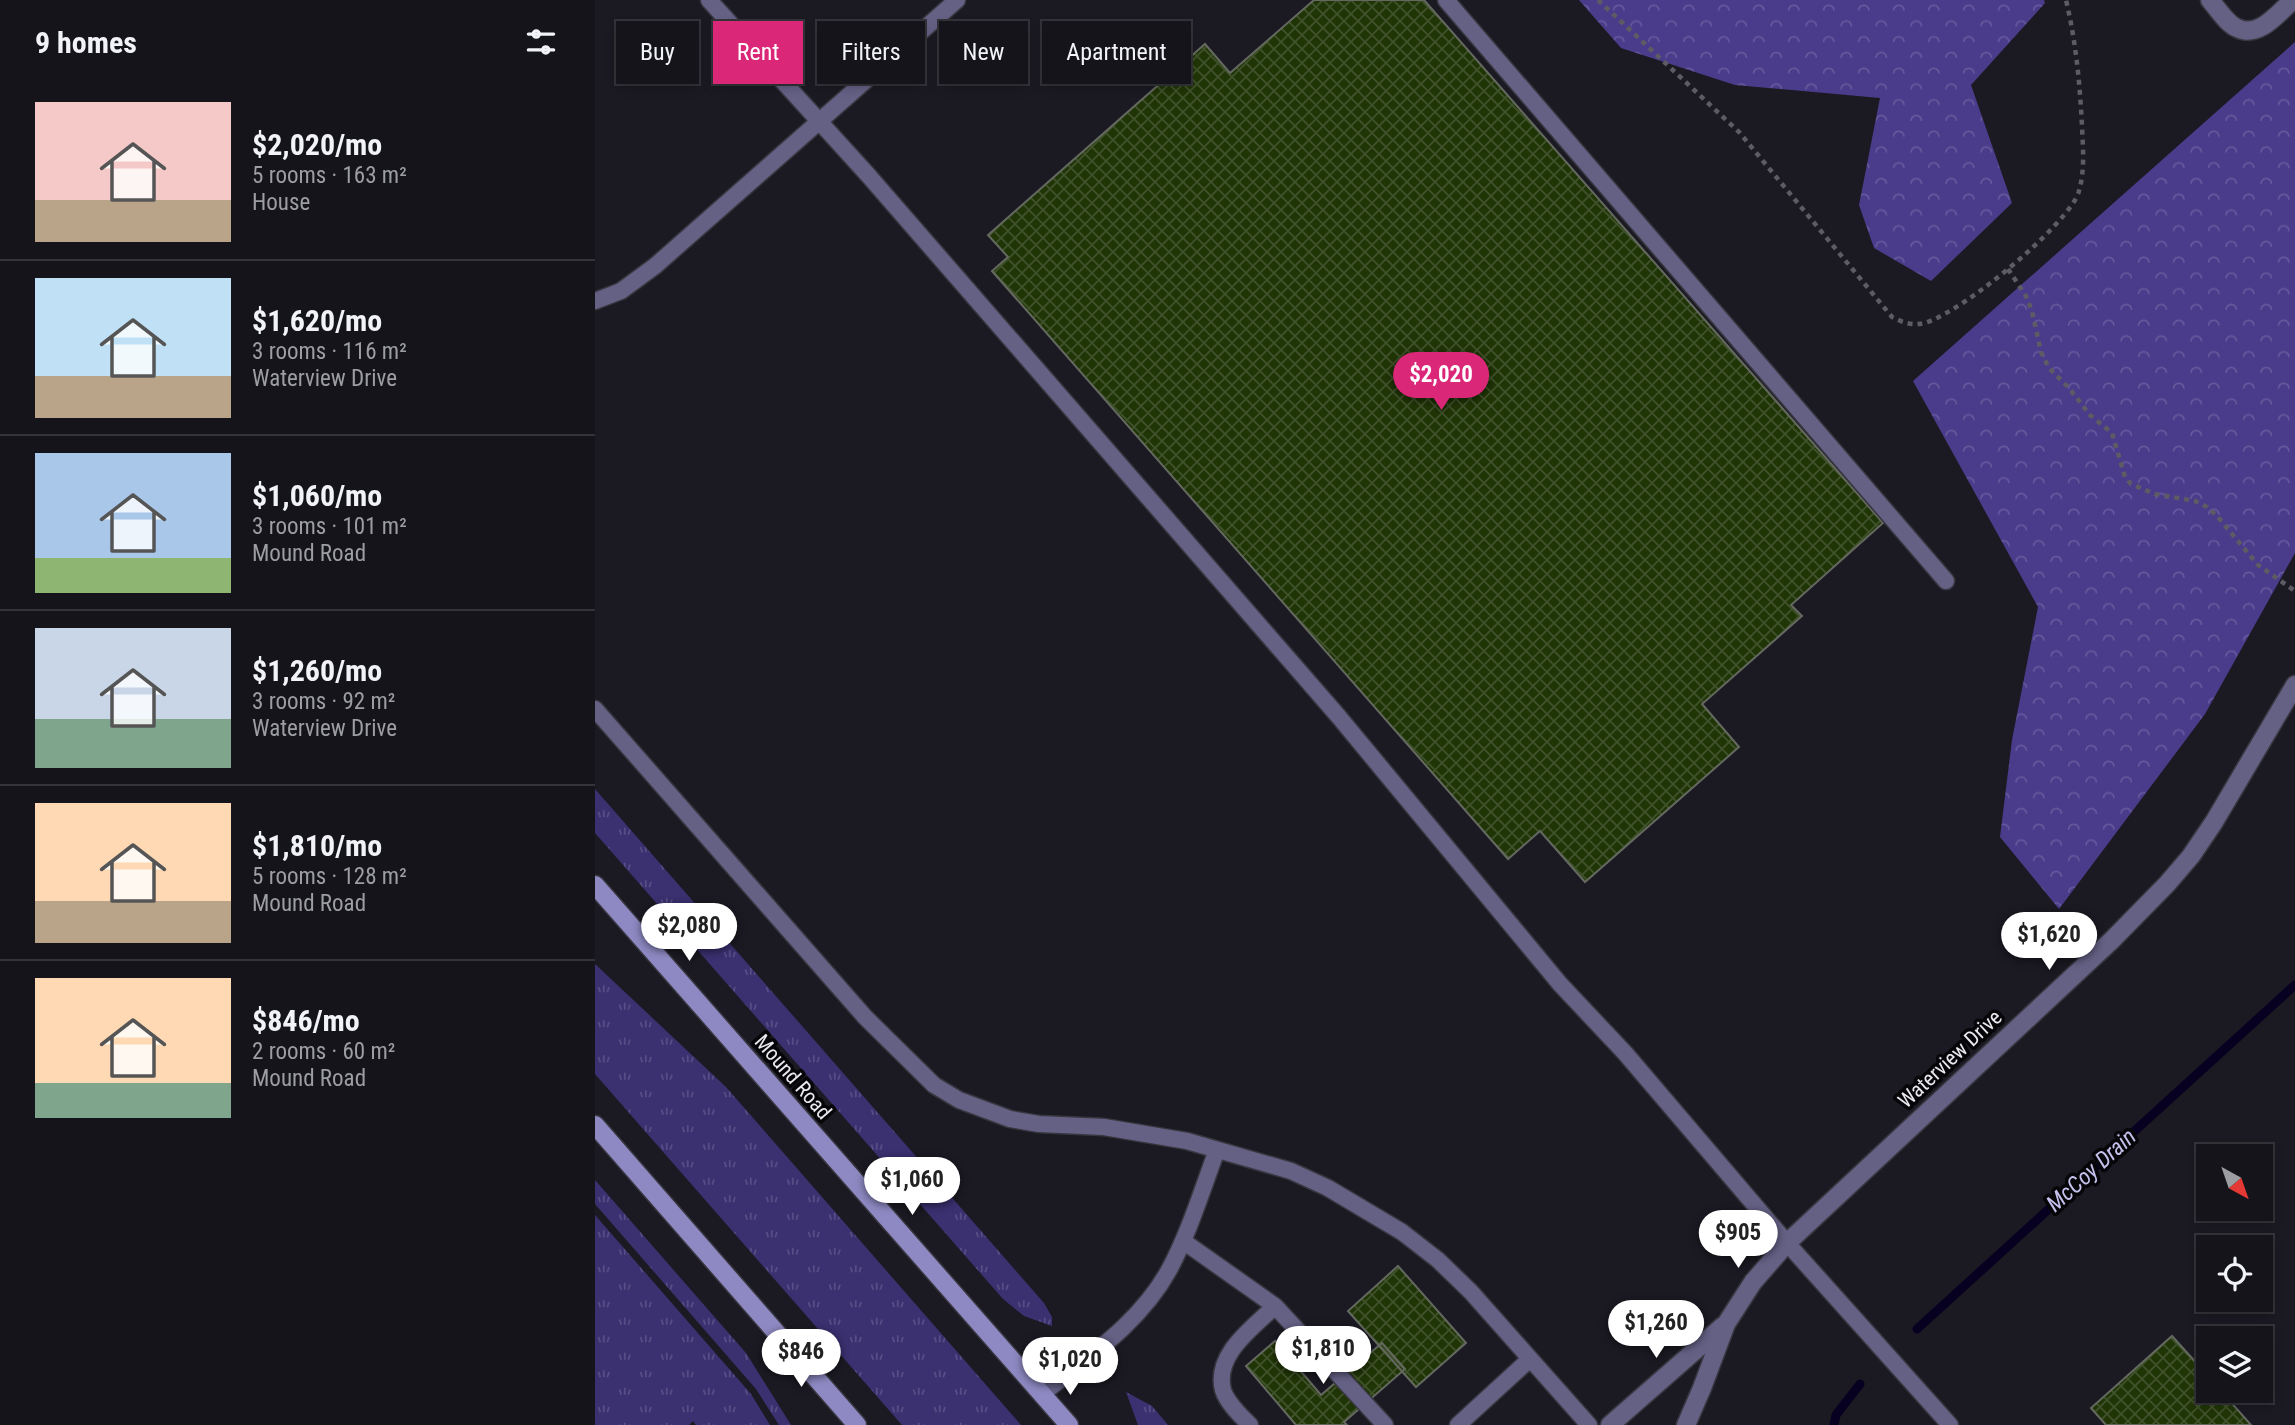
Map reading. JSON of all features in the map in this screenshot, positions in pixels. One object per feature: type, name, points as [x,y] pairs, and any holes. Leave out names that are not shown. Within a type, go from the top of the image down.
[{"type":"main road","name":"Mound Road","points":[[595,885],[1069,1425]]},
{"type":"main road","points":[[595,1125],[857,1425]]},
{"type":"street","points":[[2210,0],[2235,28],[2251,32],[2263,26],[2293,0]]},
{"type":"street","name":"Waterview Drive","points":[[1685,1425],[1726,1324],[1753,1282],[1787,1243],[2112,940],[2167,884],[2191,856],[2214,822],[2295,685]]},
{"type":"street","name":"Waterview Drive","points":[[1610,1425],[1726,1324]]},
{"type":"lane","points":[[709,0],[868,175],[1339,717],[1507,923],[1625,1053],[1787,1243],[1949,1425]]},
{"type":"lane","points":[[595,301],[621,290],[655,266],[957,0]]},
{"type":"lane","points":[[1446,0],[1946,581]]},
{"type":"lane","points":[[595,709],[871,1024],[934,1085],[959,1100],[1010,1119],[1039,1124],[1104,1127],[1187,1141],[1290,1171],[1328,1188],[1402,1231],[1438,1260],[1471,1292],[1589,1425]]},
{"type":"lane","points":[[1042,1394],[1110,1341],[1132,1320],[1168,1271],[1183,1241],[1217,1150]]},
{"type":"lane","points":[[1183,1241],[1275,1306],[1385,1425]]},
{"type":"lane","points":[[1250,1425],[1223,1392],[1223,1371],[1233,1348],[1275,1306]]},
{"type":"lane","points":[[1458,1425],[1530,1359]]},
{"type":"path","points":[[1598,0],[1739,132],[1892,317],[1902,322],[1918,324],[1957,307],[2008,268],[2067,212],[2079,194],[2083,155],[2081,101],[2077,55],[2066,0]]},
{"type":"path","points":[[2008,268],[2026,296],[2041,352],[2049,368],[2090,415],[2112,433],[2125,477],[2131,484],[2155,494],[2195,501],[2207,507],[2258,565],[2295,591]]},
{"type":"green space","points":[[1579,0],[2044,0],[2045,3],[1971,85],[2012,203],[1931,281],[1874,248],[1859,205],[1880,98],[1735,85],[1621,48]]},
{"type":"green space","points":[[2295,42],[2295,553],[2205,714],[2059,909],[2000,837],[2012,740],[2038,607],[1913,381]]},
{"type":"green space","points":[[595,789],[1044,1303],[1052,1317],[1052,1326],[1024,1316],[1003,1299],[595,833]]},
{"type":"green space","points":[[595,964],[726,1087],[1021,1425],[902,1425],[595,1074]]},
{"type":"green space","points":[[595,1180],[746,1353],[791,1425],[779,1425],[756,1389],[595,1204]]},
{"type":"green space","points":[[595,1215],[751,1394],[770,1425],[696,1425],[693,1421],[689,1425],[595,1425]]},
{"type":"green space","points":[[1126,1392],[1152,1406],[1168,1425],[1138,1425]]},
{"type":"building","points":[[1314,0],[1424,0],[1883,523],[1791,605],[1802,616],[1702,704],[1739,747],[1585,882],[1540,831],[1508,859],[992,271],[1008,257],[988,235],[1160,84],[1191,84],[1191,56],[1205,44],[1230,73]]},
{"type":"building","points":[[1398,1266],[1466,1343],[1416,1387],[1348,1311]]},
{"type":"building","points":[[2172,1336],[2196,1363],[2196,1403],[2232,1403],[2251,1425],[2106,1425],[2091,1408]]},
{"type":"building","points":[[1275,1341],[1321,1395],[1382,1343],[1405,1369],[1344,1422],[1347,1425],[1296,1425],[1246,1366]]},
{"type":"waterway","name":"McCoy Drain","points":[[1917,1329],[2295,985]]},
{"type":"waterway","name":"McCoy Drain","points":[[1834,1425],[1836,1415],[1860,1384]]}]
